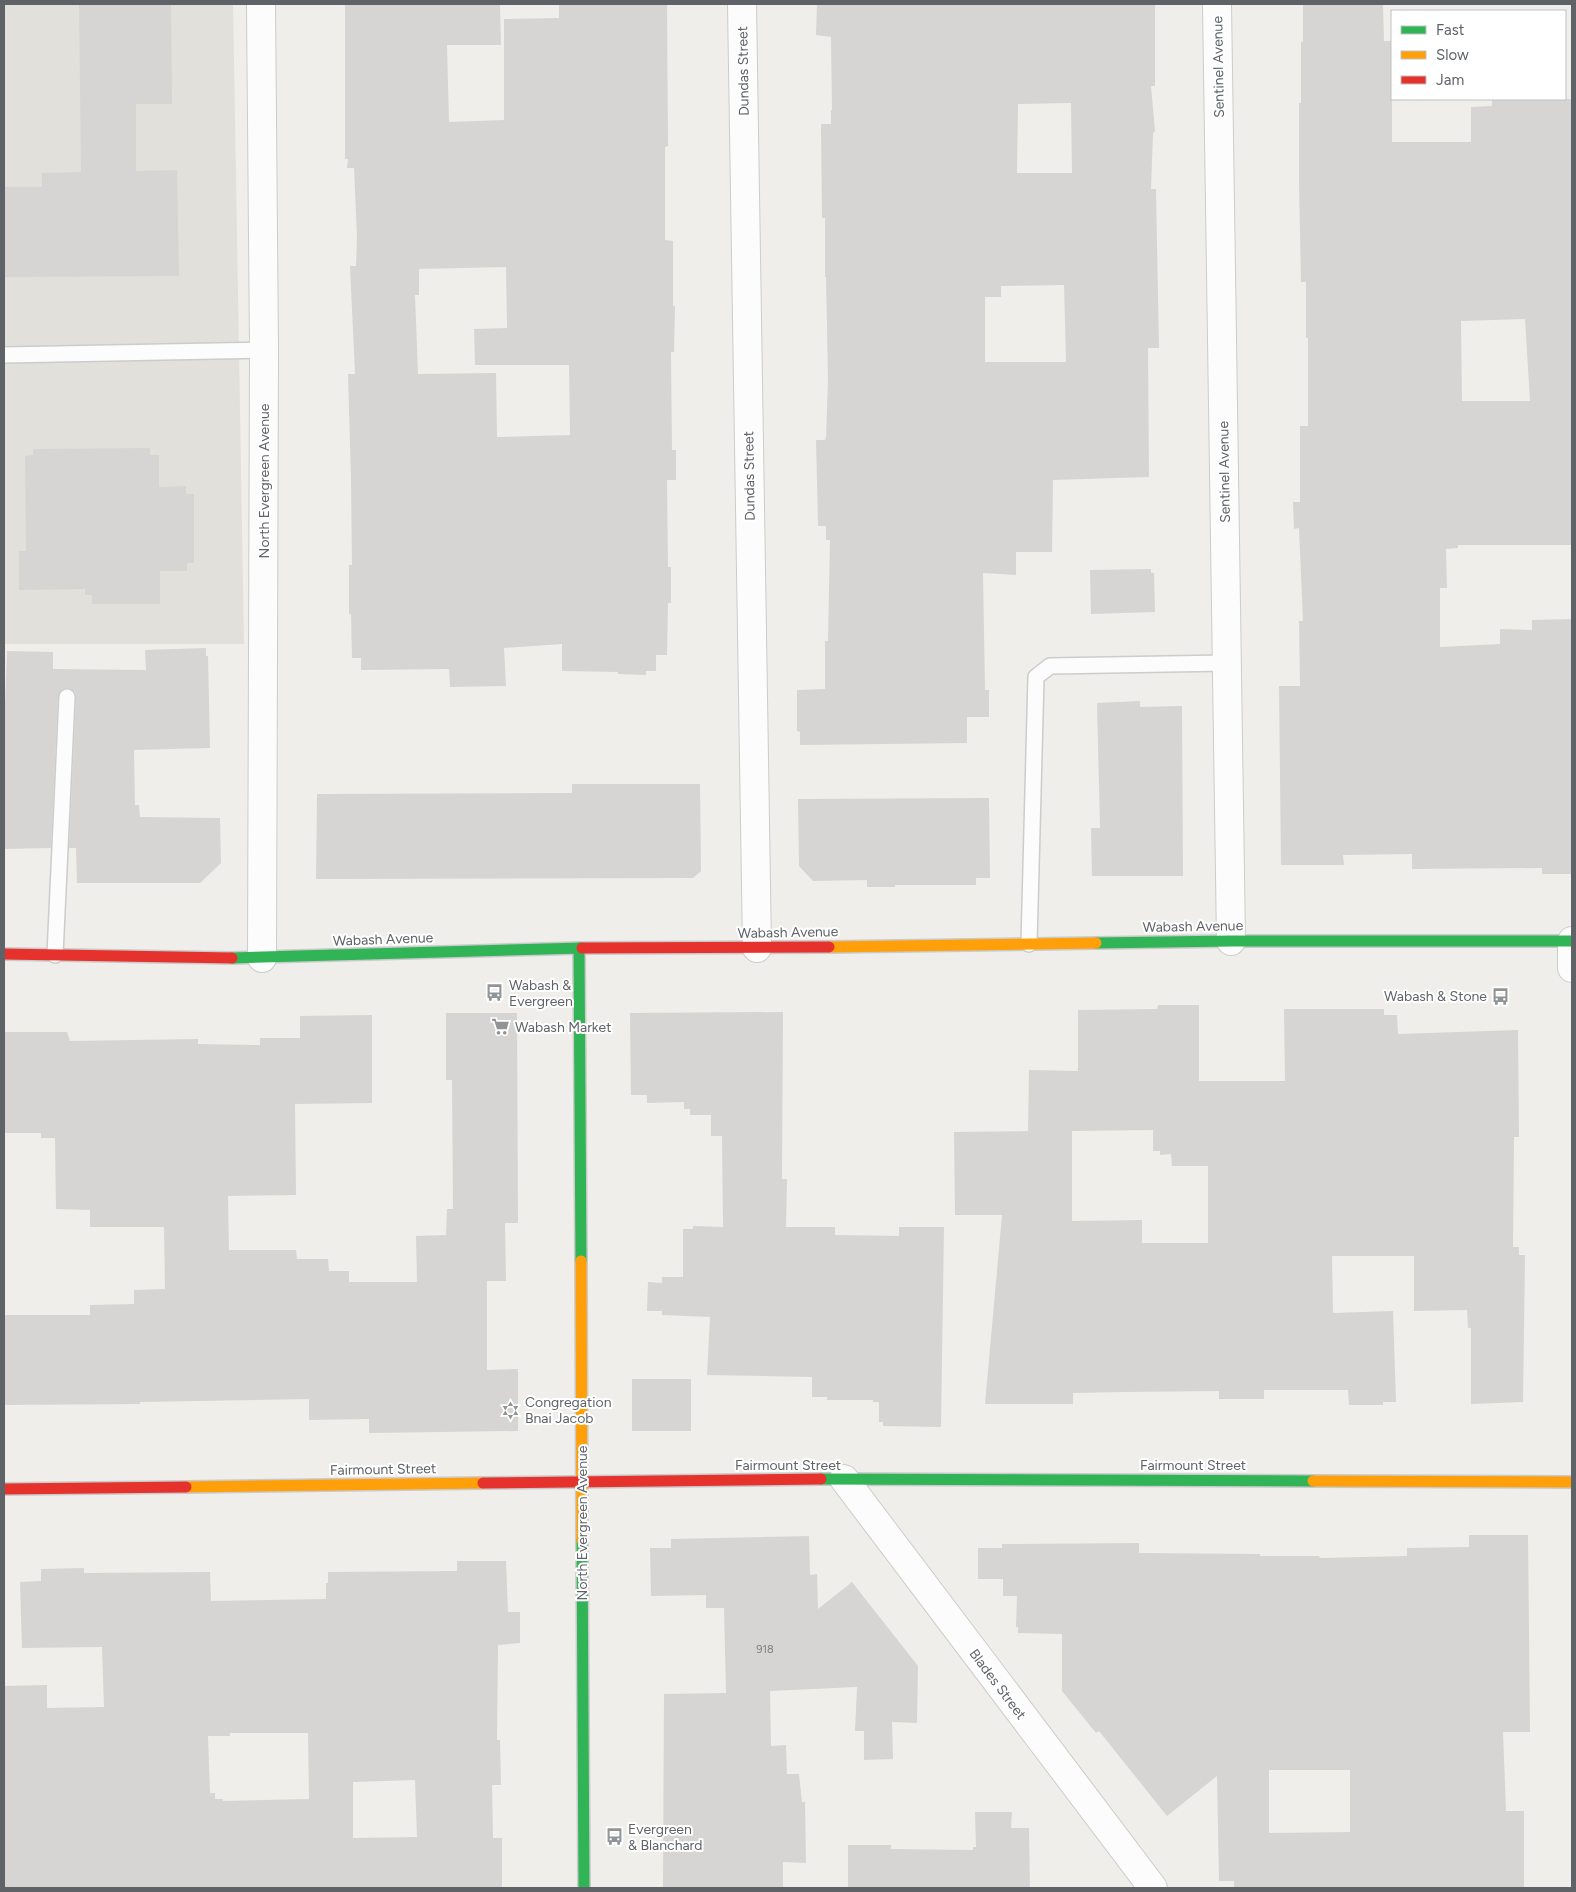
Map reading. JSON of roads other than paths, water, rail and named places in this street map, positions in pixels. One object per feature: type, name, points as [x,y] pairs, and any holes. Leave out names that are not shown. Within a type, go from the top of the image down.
[{"type":"street","name":"North Evergreen Avenue","points":[[261,4],[264,350],[262,958]]},
{"type":"street","name":"Dundas Street","points":[[742,4],[757,948]]},
{"type":"street","name":"Sentinel Avenue","points":[[1217,4],[1231,941]]},
{"type":"street","name":"Wabash Avenue","points":[[4,954],[262,958],[579,948],[757,948],[1231,941],[1572,941]]},
{"type":"street","points":[[1572,941],[1572,968]]},
{"type":"street","name":"North Evergreen Avenue","points":[[579,948],[584,1888]]},
{"type":"street","name":"Fairmount Street","points":[[4,1489],[844,1479],[1572,1482]]},
{"type":"street","name":"Blades Street","points":[[844,1479],[1153,1888]]},
{"type":"lane","points":[[4,355],[264,350]]},
{"type":"lane","points":[[1029,944],[1036,678],[1050,666],[1226,662]]},
{"type":"lane","points":[[55,955],[67,697]]},
{"type":"place","name":"Wabash & Evergreen","points":[[495,993]]},
{"type":"place","name":"Wabash & Stone","points":[[1501,996]]},
{"type":"place","name":"Wabash Market","points":[[501,1027]]},
{"type":"place","name":"Congregation Bnai Jacob","points":[[511,1410]]},
{"type":"place","name":"Evergreen & Blanchard","points":[[614,1837]]}]
